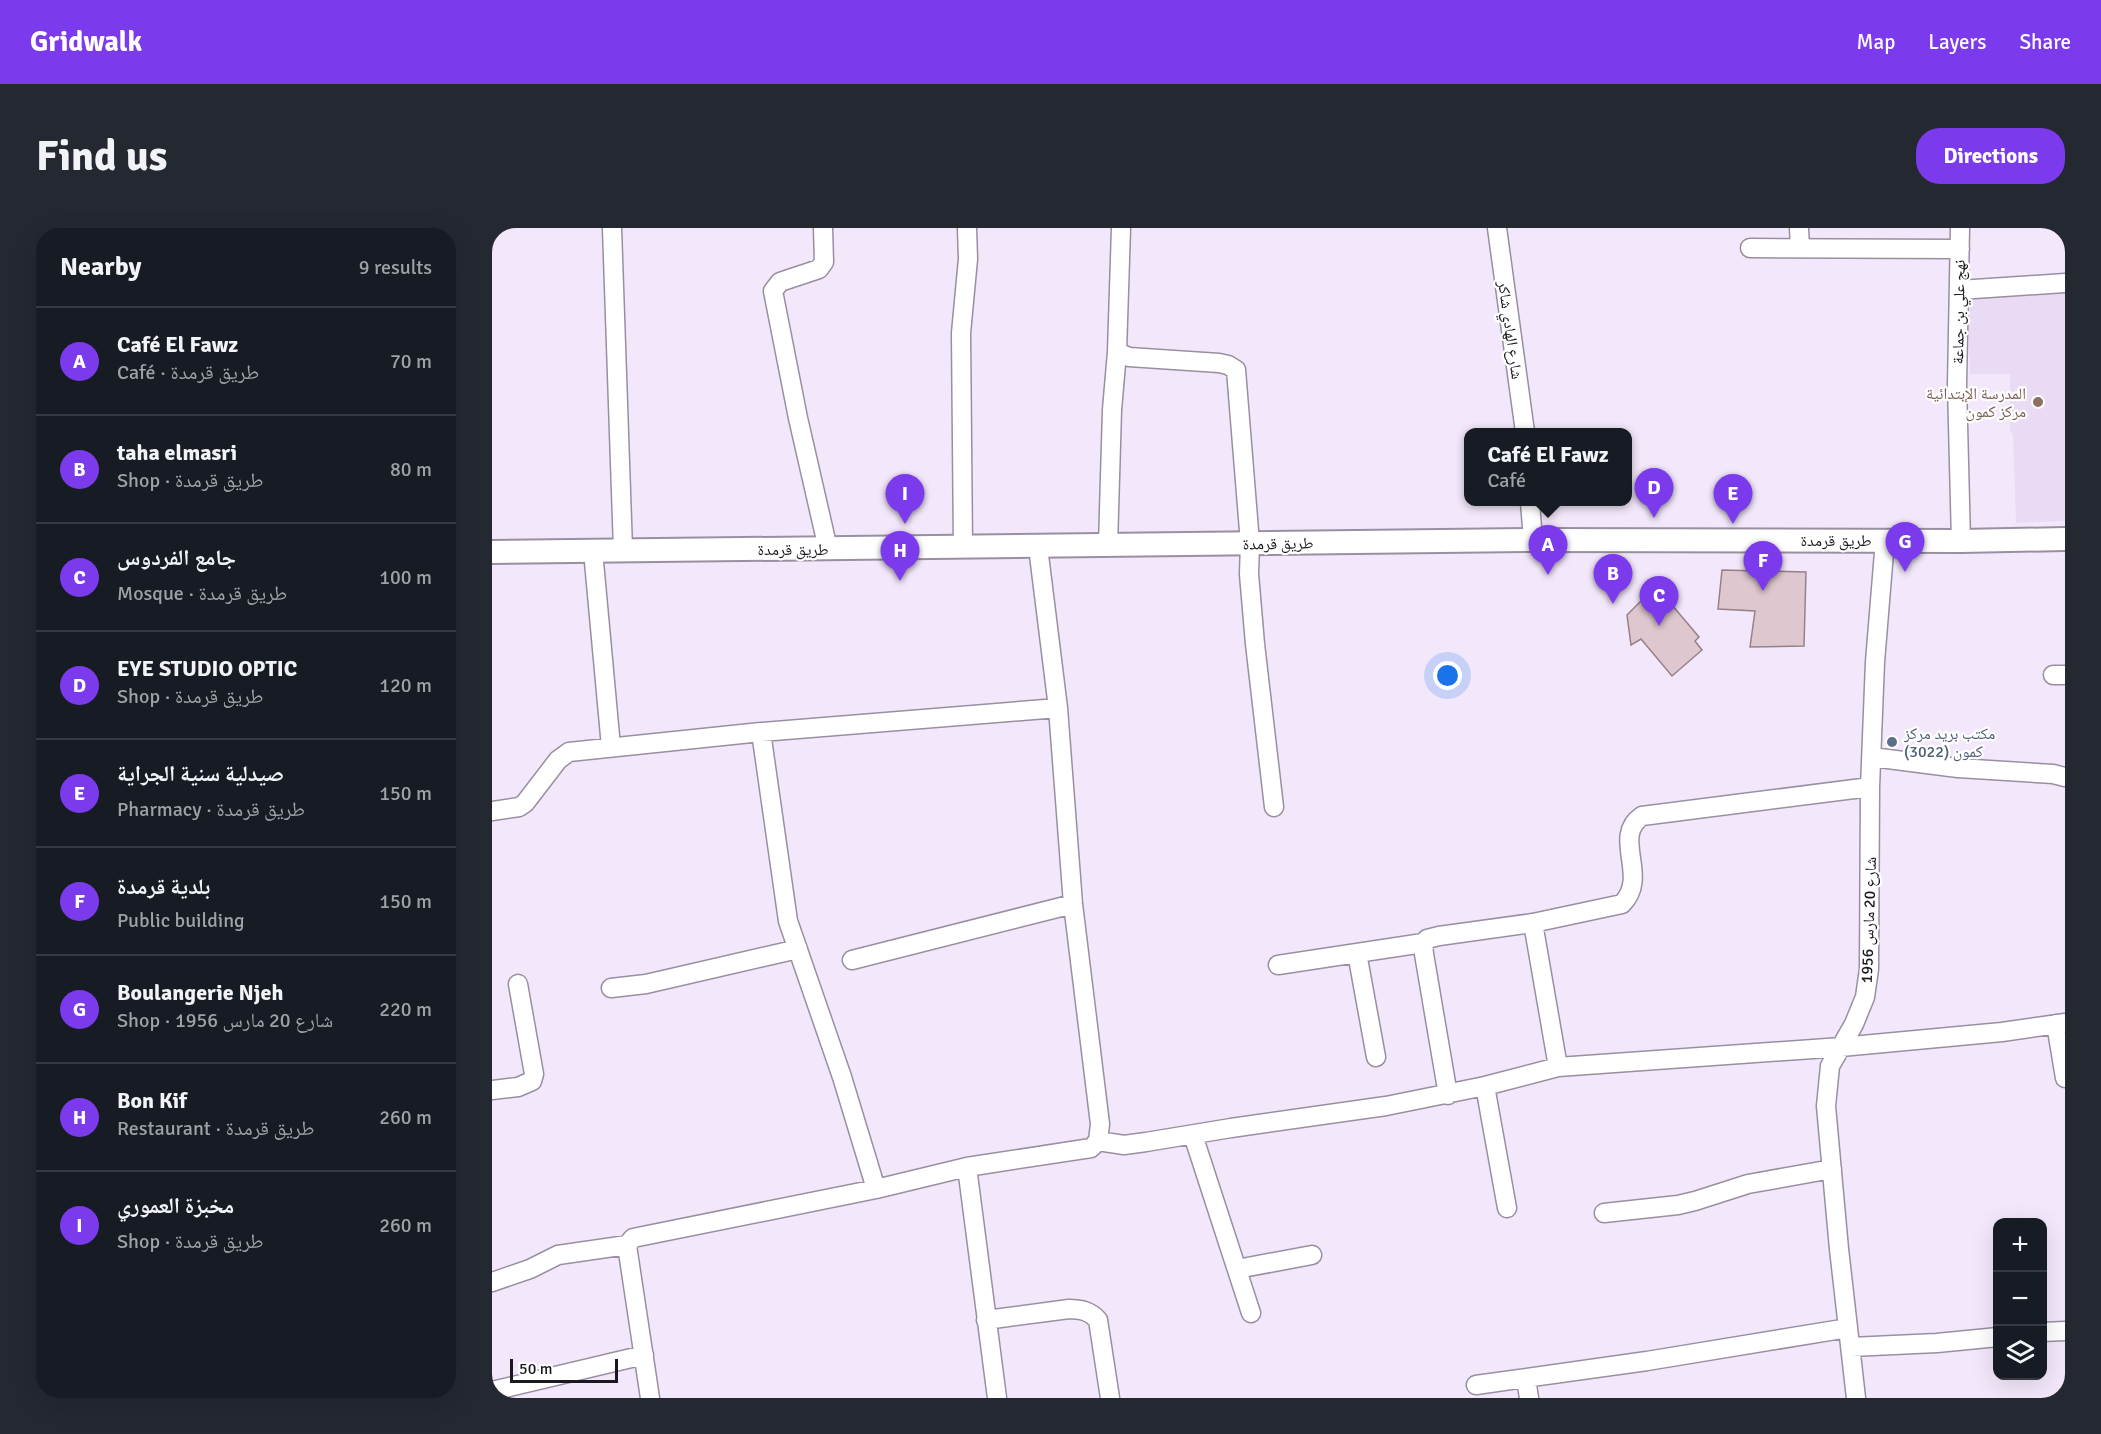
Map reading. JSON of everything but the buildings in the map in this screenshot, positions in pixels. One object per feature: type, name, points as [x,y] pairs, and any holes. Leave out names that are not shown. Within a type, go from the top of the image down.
[{"type":"main road","name":"طريق قرمدة","points":[[492,552],[1533,540],[1961,541],[2065,539]]},
{"type":"street","points":[[612,228],[623,550]]},
{"type":"street","points":[[823,228],[824,262],[819,269],[780,282],[773,291],[798,418],[828,549]]},
{"type":"street","points":[[963,548],[961,333],[966,303],[967,228]]},
{"type":"street","points":[[1108,545],[1121,228]]},
{"type":"street","name":"شارع الهادي شاكر","points":[[1497,228],[1524,428]]},
{"type":"street","points":[[1799,228],[1800,248]]},
{"type":"street","name":"نهج علي بن جماعة","points":[[1960,228],[1957,385],[1961,541]]},
{"type":"street","points":[[1750,248],[1960,249]]},
{"type":"street","points":[[1959,290],[2065,283]]},
{"type":"street","points":[[1117,352],[1129,357],[1219,363],[1236,370],[1250,543],[1249,574],[1255,644],[1274,807]]},
{"type":"street","points":[[1530,506],[1533,540]]},
{"type":"street","name":"شارع 20 مارس 1956","points":[[1856,1398],[1826,1106],[1830,1066],[1854,1024],[1865,997],[1869,969],[1870,787],[1875,662],[1885,540]]},
{"type":"street","points":[[492,1282],[530,1269],[558,1255],[627,1245],[633,1238],[647,1234],[876,1189],[967,1167],[1091,1148],[1098,1141],[1100,1124],[1073,904],[1058,708],[1038,547]]},
{"type":"street","points":[[593,551],[611,747]]},
{"type":"street","points":[[492,811],[519,807],[525,803],[558,760],[569,752],[761,732],[1058,708]]},
{"type":"street","points":[[761,732],[788,921],[842,1077],[876,1189]]},
{"type":"street","points":[[1872,757],[1958,768],[2053,774],[2065,777]]},
{"type":"street","points":[[1278,965],[1423,943],[1432,937],[1533,923],[1622,903],[1630,896],[1634,883],[1630,831],[1634,822],[1642,816],[1870,787]]},
{"type":"street","points":[[852,960],[1073,904]]},
{"type":"street","points":[[1533,923],[1558,1067]]},
{"type":"street","points":[[1423,943],[1448,1095]]},
{"type":"street","points":[[611,988],[646,984],[798,948]]},
{"type":"street","points":[[1357,953],[1376,1057]]},
{"type":"street","points":[[492,1090],[519,1088],[532,1081],[534,1074],[518,984]]},
{"type":"street","points":[[1098,1141],[1124,1145],[1386,1106],[1448,1095],[1558,1067],[1841,1047],[2002,1032],[2060,1024],[2065,1078]]},
{"type":"street","points":[[1485,1086],[1507,1208]]},
{"type":"street","points":[[1192,1135],[1251,1313]]},
{"type":"street","points":[[967,1167],[997,1398]]},
{"type":"street","points":[[1604,1213],[1695,1201],[1748,1184],[1832,1169]]},
{"type":"street","points":[[627,1245],[650,1398]]},
{"type":"street","points":[[1237,1269],[1312,1255]]},
{"type":"street","points":[[986,1320],[1069,1309],[1079,1309],[1093,1314],[1098,1320],[1110,1398]]},
{"type":"street","points":[[1476,1385],[1848,1328]]},
{"type":"street","points":[[2047,1332],[2065,1331]]},
{"type":"street","points":[[1851,1347],[1993,1337]]},
{"type":"street","points":[[492,1391],[644,1355]]},
{"type":"street","points":[[1526,1379],[1529,1398]]},
{"type":"shaded area","name":"المدرسة الإبتدائية مركز كمون","points":[[2065,289],[2065,521],[2016,523],[2013,435],[2010,430],[2010,374],[1970,374],[1968,307],[1977,296]]},
{"type":"place","name":"المدرسة الإبتدائية مركز كمون","points":[[2038,402]]},
{"type":"place","name":"EYE STUDIO OPTIC","points":[[1654,518]]},
{"type":"place","name":"مخبزة العموري","points":[[905,524]]},
{"type":"place","name":"صيدلية سنية الجراية","points":[[1733,524]]},
{"type":"place","name":"Boulangerie Njeh","points":[[1905,572]]},
{"type":"place","name":"Café El Fawz","points":[[1548,575]]},
{"type":"place","name":"Bon Kif","points":[[900,581]]},
{"type":"place","name":"بلدية قرمدة","points":[[1763,591]]},
{"type":"place","name":"taha elmasri","points":[[1613,604]]},
{"type":"place","name":"جامع الفردوس","points":[[1659,626]]},
{"type":"place","name":"مكتب بريد مركز كمون (3022)","points":[[1892,742]]}]
